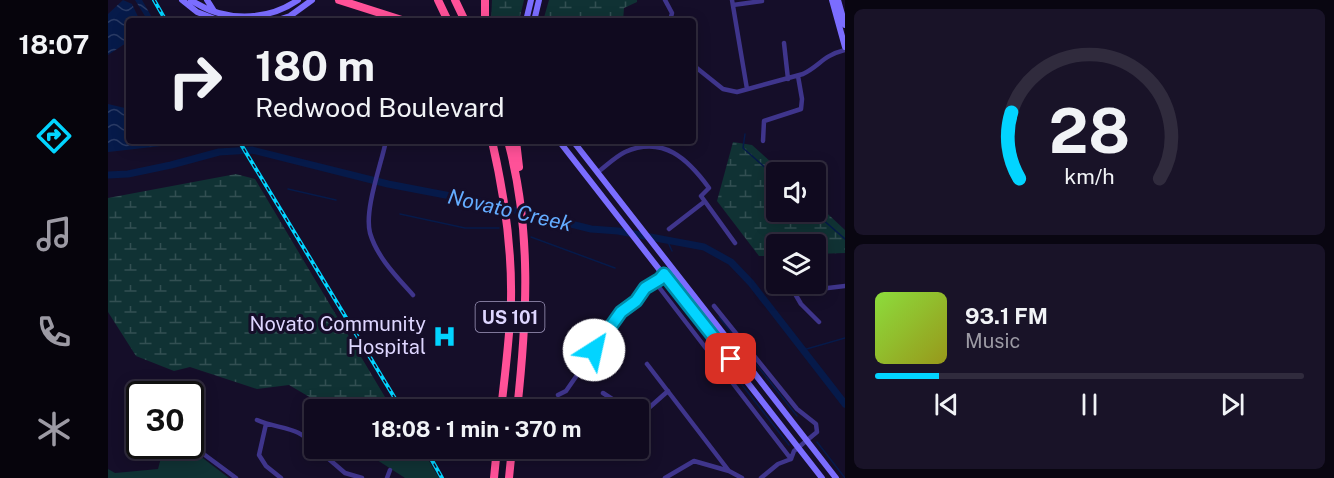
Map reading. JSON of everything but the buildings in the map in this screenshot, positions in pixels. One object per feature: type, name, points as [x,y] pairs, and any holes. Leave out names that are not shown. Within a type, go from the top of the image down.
[{"type":"highway","points":[[339,0],[396,18]]},
{"type":"highway","points":[[438,0],[447,18]]},
{"type":"highway","points":[[454,0],[463,18]]},
{"type":"highway","points":[[485,0],[485,18]]},
{"type":"highway","name":"US 101","points":[[491,144],[496,156],[502,189],[511,298],[502,399]]},
{"type":"highway","name":"US 101","points":[[509,144],[518,181],[524,228],[526,297],[518,399]]},
{"type":"highway","points":[[516,144],[518,181]]},
{"type":"highway","points":[[494,478],[496,459]]},
{"type":"highway","points":[[509,478],[511,459]]},
{"type":"main road","points":[[207,0],[215,12]]},
{"type":"main road","points":[[256,18],[277,12],[298,0]]},
{"type":"main road","points":[[285,18],[291,16],[312,0]]},
{"type":"main road","points":[[300,9],[306,9],[316,0]]},
{"type":"main road","points":[[527,18],[531,0]]},
{"type":"main road","points":[[535,18],[539,0]]},
{"type":"main road","points":[[832,0],[845,49]]},
{"type":"main road","points":[[838,0],[845,25]]},
{"type":"main road","points":[[188,1],[215,12],[247,18]]},
{"type":"main road","points":[[188,1],[210,18]]},
{"type":"main road","points":[[561,144],[822,478]]},
{"type":"main road","points":[[575,144],[836,478]]},
{"type":"main road","points":[[589,179],[598,172]]},
{"type":"street","points":[[665,0],[672,13],[671,18]]},
{"type":"street","points":[[747,89],[732,2],[762,1]]},
{"type":"street","points":[[784,43],[788,79]]},
{"type":"street","points":[[696,67],[723,89],[737,93],[798,76],[810,71],[825,57],[845,49]]},
{"type":"street","points":[[763,141],[764,121],[801,110],[802,99],[798,76]]},
{"type":"street","points":[[385,144],[369,219],[373,241],[390,269],[412,294]]},
{"type":"street","points":[[598,172],[623,153],[642,144]]},
{"type":"street","points":[[648,144],[677,154],[693,168],[709,188],[701,196],[704,202],[735,243]]},
{"type":"street","points":[[669,229],[704,202]]},
{"type":"street","points":[[558,395],[566,391],[621,312],[636,301],[646,283],[673,270]]},
{"type":"street","points":[[645,288],[664,274]]},
{"type":"street","points":[[655,282],[791,459]]},
{"type":"street","points":[[819,322],[801,304],[794,292],[845,286]]},
{"type":"street","points":[[714,306],[797,409],[815,421],[817,432],[794,451],[791,459],[778,464],[761,478]]},
{"type":"street","points":[[647,364],[729,471]]},
{"type":"street","points":[[649,408],[668,391]]},
{"type":"street","points":[[603,393],[612,399]]},
{"type":"street","points":[[257,420],[291,429],[304,437]]},
{"type":"street","points":[[266,424],[259,455],[266,466],[281,478]]},
{"type":"street","points":[[204,454],[236,478]]},
{"type":"street","points":[[252,454],[259,455]]},
{"type":"street","points":[[328,459],[345,473],[362,478]]},
{"type":"street","points":[[665,478],[694,461],[729,471],[742,478]]},
{"type":"street","points":[[387,478],[390,470]]},
{"type":"green space","points":[[492,0],[524,0],[520,18],[491,18]]},
{"type":"green space","points":[[549,0],[637,0],[624,8],[623,18],[544,18]]},
{"type":"green space","points":[[733,142],[752,145],[771,162],[766,162],[766,222],[826,222],[826,212],[845,230],[845,253],[826,254],[826,234],[766,234],[766,256],[759,256],[717,201]]},
{"type":"green space","points":[[236,174],[255,179],[385,397],[380,399],[313,399],[289,385],[257,389],[190,367],[174,371],[136,356],[108,312],[108,198]]},
{"type":"green space","points":[[161,459],[204,459],[229,478],[108,478],[108,469],[115,473],[158,469]]},
{"type":"green space","points":[[376,459],[428,459],[439,478],[405,478]]},
{"type":"water","points":[[123,0],[132,4],[139,18],[126,18],[126,43],[108,55],[108,14]]},
{"type":"water","points":[[135,0],[142,0],[152,18],[146,18]]},
{"type":"water","points":[[108,104],[126,108],[126,144],[168,144],[161,146],[108,152]]},
{"type":"waterway","points":[[745,134],[743,148],[766,168]]},
{"type":"waterway","name":"Novato Creek","points":[[108,175],[128,174],[219,152],[252,150],[388,184],[482,202],[591,229],[618,231],[704,247],[731,262],[751,283],[845,404]]},
{"type":"waterway","points":[[288,189],[336,200]]},
{"type":"waterway","points":[[400,214],[465,228],[499,228]]},
{"type":"waterway","points":[[825,222],[845,239]]},
{"type":"waterway","points":[[531,237],[615,268]]},
{"type":"waterway","points":[[667,240],[672,251]]},
{"type":"waterway","points":[[663,284],[789,445]]},
{"type":"waterway","points":[[719,317],[797,416]]},
{"type":"waterway","points":[[803,350],[845,338]]},
{"type":"waterway","points":[[817,442],[845,478]]},
{"type":"railway","points":[[154,0],[164,18]]},
{"type":"railway","points":[[241,144],[395,399]]},
{"type":"railway","points":[[431,459],[442,478]]},
{"type":"place","name":"Novato Community Hospital","points":[[444,336]]},
{"type":"route","points":[[594,350],[621,312],[636,301],[645,288],[664,274],[731,359]]}]
